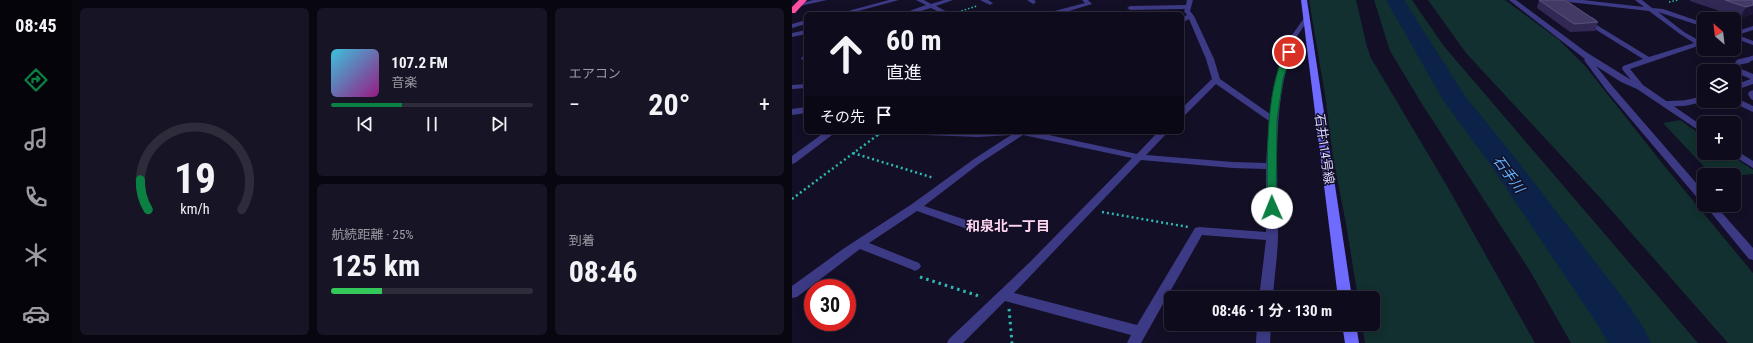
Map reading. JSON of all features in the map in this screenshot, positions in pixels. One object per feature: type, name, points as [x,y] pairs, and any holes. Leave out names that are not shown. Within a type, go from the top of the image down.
[{"type":"highway","points":[[792,11],[801,2]]},
{"type":"street","points":[[801,2],[824,0]]},
{"type":"street","points":[[848,12],[896,0]]},
{"type":"street","points":[[918,0],[943,12]]},
{"type":"street","points":[[911,12],[950,0]]},
{"type":"street","points":[[983,0],[990,3]]},
{"type":"street","points":[[1067,12],[1089,4],[1085,0]]},
{"type":"street","points":[[1190,0],[1185,16],[1210,58],[1216,80],[1273,120]]},
{"type":"street","name":"石井114号線","points":[[1304,0],[1344,291]]},
{"type":"street","points":[[1512,0],[1583,54],[1624,80],[1640,86]]},
{"type":"street","points":[[1565,0],[1567,4],[1573,8]]},
{"type":"street","points":[[1569,0],[1661,10],[1697,23]]},
{"type":"street","points":[[1638,0],[1688,38],[1697,41]]},
{"type":"street","points":[[1130,8],[1158,12]]},
{"type":"street","points":[[1586,16],[1593,20],[1592,25],[1648,59]]},
{"type":"street","points":[[1267,291],[1272,236],[1271,166],[1273,120],[1280,79],[1293,38],[1306,19]]},
{"type":"street","points":[[792,26],[804,23]]},
{"type":"street","points":[[1741,32],[1753,28]]},
{"type":"street","points":[[792,35],[804,32]]},
{"type":"street","points":[[1741,38],[1753,43]]},
{"type":"street","points":[[1697,44],[1627,66],[1626,70],[1640,86],[1697,126]]},
{"type":"street","points":[[1583,54],[1610,89],[1697,191]]},
{"type":"street","points":[[1184,111],[1207,87],[1216,80]]},
{"type":"street","points":[[792,86],[804,86]]},
{"type":"street","points":[[792,112],[804,110]]},
{"type":"street","points":[[792,161],[828,134]]},
{"type":"street","points":[[792,293],[859,244],[916,207],[977,161],[1018,134]]},
{"type":"street","points":[[1030,134],[1139,157],[1233,165],[1271,166]]},
{"type":"street","points":[[954,343],[1002,298],[1161,134]]},
{"type":"street","points":[[1741,157],[1753,165]]},
{"type":"street","points":[[916,207],[974,227]]},
{"type":"street","points":[[1715,212],[1753,256]]},
{"type":"street","points":[[1002,298],[1138,340],[1199,231],[1272,236]]},
{"type":"street","points":[[859,244],[916,266]]},
{"type":"street","points":[[1263,343],[1264,331]]},
{"type":"street","points":[[1350,331],[1352,343]]},
{"type":"lane","points":[[1741,85],[1752,81],[1736,66],[1739,62],[1753,58]]},
{"type":"lane","points":[[1753,93],[1751,94],[1753,98]]},
{"type":"lane","points":[[1665,104],[1697,100]]},
{"type":"lane","points":[[1741,103],[1753,109]]},
{"type":"path","points":[[792,199],[879,134]]},
{"type":"path","points":[[852,153],[949,182]]},
{"type":"path","points":[[1088,209],[1197,229],[1199,231]]},
{"type":"path","points":[[916,266],[907,273],[1002,298],[1012,343]]},
{"type":"green space","points":[[1309,0],[1356,0],[1371,58],[1447,186],[1535,343],[1365,343],[1363,331],[1380,331],[1380,291],[1357,291],[1333,157],[1326,101]]},
{"type":"green space","points":[[1374,0],[1412,0],[1443,45],[1698,343],[1571,343],[1530,271],[1422,104],[1390,51]]},
{"type":"green space","points":[[1428,0],[1505,0],[1558,39],[1586,67],[1697,205],[1697,212],[1702,212],[1753,273],[1753,343],[1728,343],[1604,202],[1466,53]]},
{"type":"green space","points":[[1680,120],[1697,132],[1697,159],[1663,123]]},
{"type":"green space","points":[[1698,160],[1738,160],[1753,170],[1753,174],[1741,175],[1741,168],[1705,168]]},
{"type":"building","points":[[1539,0],[1565,0],[1598,22],[1574,24]]},
{"type":"building","points":[[1725,0],[1753,0],[1753,5],[1746,7]]},
{"type":"waterway","name":"石手川","points":[[1395,0],[1455,100],[1502,160],[1613,315],[1630,343]]},
{"type":"district","name":"和泉北一丁目","points":[[1008,226]]},
{"type":"route","points":[[1272,208],[1271,166],[1273,120],[1280,79],[1289,52]]}]
